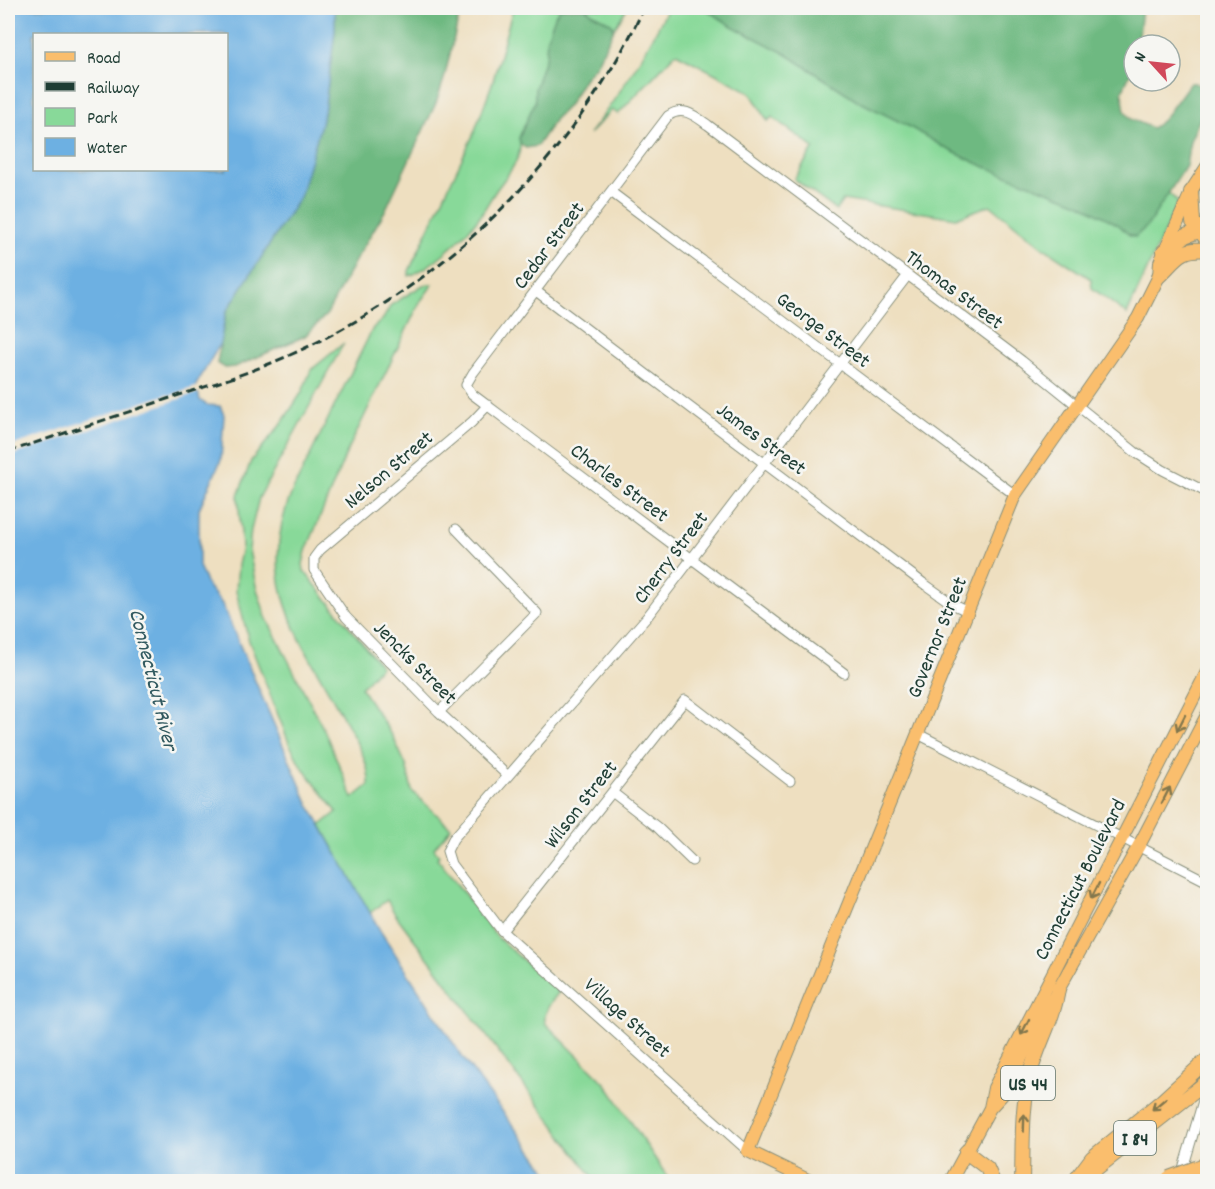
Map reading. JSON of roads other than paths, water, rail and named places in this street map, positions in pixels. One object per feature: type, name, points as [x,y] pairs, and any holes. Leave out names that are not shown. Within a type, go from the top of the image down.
[{"type":"highway","points":[[1208,174],[1208,192]]},
{"type":"highway","points":[[1191,192],[1191,216],[1203,230],[1208,242]]},
{"type":"highway","points":[[1164,251],[1183,237],[1203,230]]},
{"type":"highway","points":[[1159,276],[1183,252],[1194,249],[1208,250]]},
{"type":"highway","name":"US 44","points":[[1022,1182],[1024,1110],[1028,1083],[1059,989]]},
{"type":"highway","points":[[1074,1182],[1090,1159],[1162,1101],[1205,1062]]},
{"type":"highway","name":"I 84","points":[[1079,1182],[1208,1083]]},
{"type":"highway","points":[[966,1152],[987,1168],[993,1182]]},
{"type":"highway","name":"I 84","points":[[1170,1180],[1202,1166]]},
{"type":"main road","name":"Governor Street","points":[[748,1151],[1015,495],[1134,324],[1159,276],[1164,251],[1197,179],[1208,165]]},
{"type":"main road","name":"Connecticut Boulevard","points":[[990,1108],[994,1089],[1208,670]]},
{"type":"main road","name":"Connecticut Boulevard","points":[[966,1152],[990,1108],[1002,1095],[1138,847],[1208,713]]},
{"type":"main road","name":"Village Street","points":[[748,1151],[812,1182]]},
{"type":"main road","points":[[950,1182],[966,1152]]},
{"type":"street","name":"Cedar Street","points":[[488,405],[472,394],[466,385],[473,373],[668,116],[683,110]]},
{"type":"street","name":"Thomas Street","points":[[683,110],[708,125],[908,275],[1149,462],[1208,493]]},
{"type":"street","name":"George Street","points":[[611,192],[1015,495]]},
{"type":"street","name":"Cherry Street","points":[[447,851],[453,839],[647,617],[908,275]]},
{"type":"street","name":"James Street","points":[[536,291],[954,605],[967,611]]},
{"type":"street","name":"Charles Street","points":[[488,405],[844,673]]},
{"type":"street","name":"Nelson Street","points":[[313,562],[320,550],[472,422],[488,405]]},
{"type":"street","points":[[440,712],[537,614],[456,530]]},
{"type":"street","name":"Jencks Street","points":[[313,562],[316,574],[346,617],[507,776]]},
{"type":"street","name":"Wilson Street","points":[[502,931],[686,700],[790,780]]},
{"type":"street","points":[[918,734],[1208,882]]},
{"type":"street","points":[[612,792],[657,827],[692,861]]},
{"type":"street","name":"Village Street","points":[[447,851],[451,864],[502,931],[748,1151]]},
{"type":"street","points":[[1170,1180],[1208,1083]]},
{"type":"water","name":"Connecticut River","points":[[8,8],[335,8],[335,31],[324,113],[300,197],[226,312],[220,344],[196,385],[200,400],[207,405],[220,406],[224,415],[221,460],[199,509],[199,566],[207,585],[222,604],[307,801],[381,932],[463,1058],[554,1181],[8,1181]]},
{"type":"railway","points":[[8,452],[275,362],[346,327],[400,293],[451,255],[498,213],[541,166],[580,117],[614,64],[644,8]]}]
